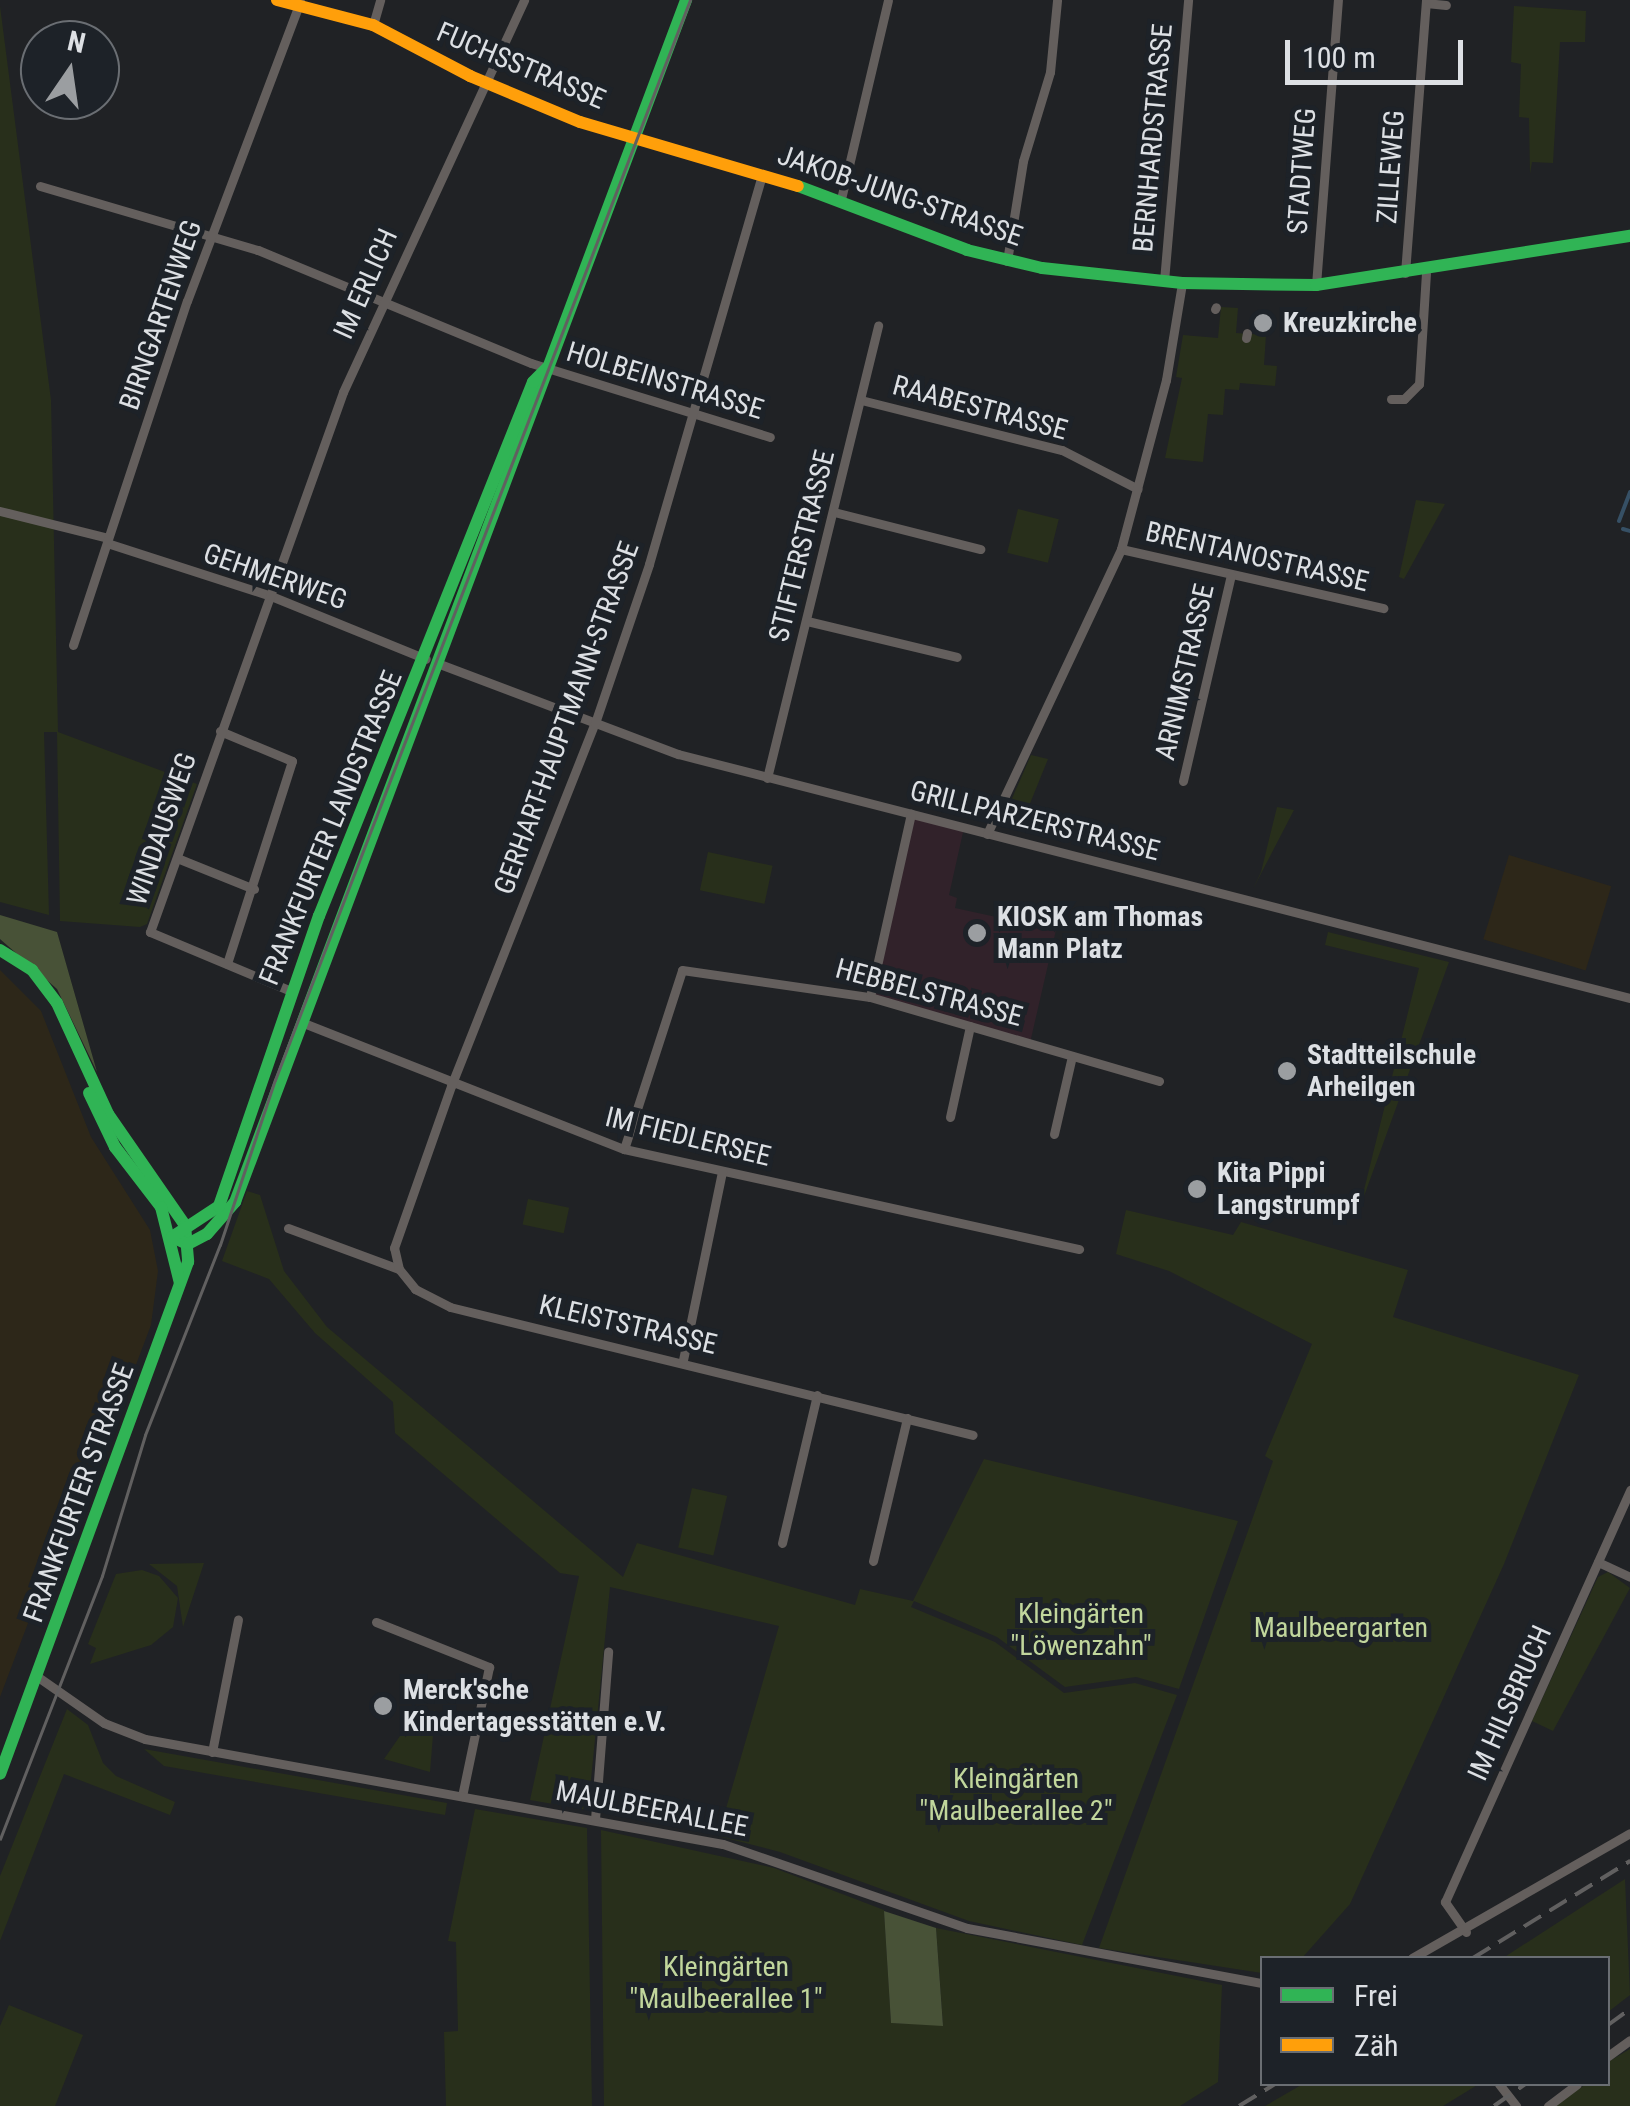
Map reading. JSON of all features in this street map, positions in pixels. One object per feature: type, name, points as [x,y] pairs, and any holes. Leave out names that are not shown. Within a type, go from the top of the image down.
[{"type":"street","name":"FUCHSSTRASSE","points":[[277,0],[300,2],[374,26],[488,83],[634,138]]},
{"type":"street","points":[[374,26],[380,0]]},
{"type":"street","name":"IM ERLICH","points":[[271,596],[380,304],[524,0]]},
{"type":"street","name":"FRANKFURTER LANDSTRASSE","points":[[188,1244],[230,1211],[432,661],[686,0]]},
{"type":"street","points":[[841,199],[888,0]]},
{"type":"street","points":[[1007,261],[1023,161],[1050,72],[1057,0]]},
{"type":"street","name":"BERNHARDSTRASSE","points":[[1164,281],[1188,0]]},
{"type":"street","name":"STADTWEG","points":[[1316,285],[1338,0]]},
{"type":"street","name":"BIRNGARTENWEG","points":[[73,645],[212,236],[300,2]]},
{"type":"street","name":"ZILLEWEG","points":[[1405,276],[1426,2],[1446,4]]},
{"type":"street","name":"JAKOB-JUNG-STRASSE","points":[[634,138],[841,199],[1007,261],[1164,281],[1316,285],[1405,276],[1630,236]]},
{"type":"street","name":"GERHART-HAUPTMANN-STRASSE","points":[[398,1268],[394,1248],[451,1086],[595,723],[693,415],[762,175]]},
{"type":"street","name":"HOLBEINSTRASSE","points":[[40,186],[212,236],[547,368],[770,437]]},
{"type":"street","points":[[1391,399],[1404,399],[1420,384],[1426,272]]},
{"type":"street","points":[[988,834],[1121,550],[1138,489],[1182,282]]},
{"type":"street","name":"STIFTERSTRASSE","points":[[767,778],[878,325]]},
{"type":"street","name":"RAABESTRASSE","points":[[862,400],[1062,450],[1138,489]]},
{"type":"street","name":"GEHMERWEG","points":[[0,511],[107,540],[271,596],[432,661]]},
{"type":"street","points":[[834,512],[980,549]]},
{"type":"street","name":"BRENTANOSTRASSE","points":[[1121,550],[1383,608]]},
{"type":"street","name":"ARNIMSTRASSE","points":[[1183,781],[1231,574]]},
{"type":"street","name":"WINDAUSWEG","points":[[271,596],[150,932],[292,991]]},
{"type":"street","points":[[807,621],[957,657]]},
{"type":"street","name":"FRANKFURTER LANDSTRASSE","points":[[172,1237],[220,1206],[292,991],[432,661]]},
{"type":"street","name":"GRILLPARZERSTRASSE","points":[[432,661],[595,723],[767,778],[1630,998]]},
{"type":"street","points":[[220,732],[292,761],[251,877],[254,889],[227,964]]},
{"type":"street","points":[[870,997],[911,814]]},
{"type":"street","points":[[177,858],[254,889]]},
{"type":"street","points":[[0,950],[44,984],[80,1062],[186,1226]]},
{"type":"street","name":"HEBBELSTRASSE","points":[[624,1149],[682,970],[870,997],[1159,1081]]},
{"type":"street","name":"FRANKFURTER LANDSTRASSE","points":[[285,1016],[300,1022]]},
{"type":"street","name":"IM FIEDLERSEE","points":[[300,1022],[451,1086],[624,1149],[1078,1248]]},
{"type":"street","points":[[950,1117],[970,1026]]},
{"type":"street","points":[[1054,1134],[1072,1056]]},
{"type":"street","name":"FRANKFURTER STRASSE","points":[[80,1062],[101,1122],[161,1207],[172,1237],[180,1284]]},
{"type":"street","points":[[683,1360],[722,1171]]},
{"type":"street","name":"FRANKFURTER STRASSE","points":[[0,1774],[180,1284],[188,1244],[186,1226]]},
{"type":"street","name":"KLEISTSTRASSE","points":[[288,1228],[398,1268],[415,1289],[450,1307],[683,1360],[973,1435]]},
{"type":"street","points":[[172,1237],[188,1244]]},
{"type":"street","points":[[782,1543],[817,1394]]},
{"type":"street","points":[[873,1561],[907,1418]]},
{"type":"street","name":"IM HILSBRUCH","points":[[1466,1932],[1445,1902],[1630,1490]]},
{"type":"street","points":[[775,1514],[788,1518]]},
{"type":"street","points":[[1598,1562],[1630,1577]]},
{"type":"street","points":[[212,1752],[238,1620]]},
{"type":"street","points":[[376,1622],[489,1667],[462,1796]]},
{"type":"street","points":[[595,1819],[608,1652]]},
{"type":"street","name":"MAULBEERALLEE","points":[[38,1676],[104,1723],[144,1739],[595,1819],[777,1858],[967,1928],[1260,1984]]},
{"type":"street","points":[[1416,1956],[1466,1932],[1630,1834]]},
{"type":"street","points":[[1548,2106],[1574,2086]]},
{"type":"shaded area","points":[[911,814],[964,828],[949,895],[957,898],[955,908],[1056,930],[1030,1043],[870,997]]},
{"type":"shaded area","points":[[1509,855],[1611,886],[1586,970],[1483,939]]},
{"type":"shaded area","points":[[0,970],[41,1011],[91,1137],[150,1230],[158,1271],[151,1325],[56,1576],[47,1573],[0,1697]]},
{"type":"green space","points":[[0,6],[51,400],[58,732],[197,784],[147,924],[140,927],[60,921],[57,732],[44,732],[49,915],[0,902]]},
{"type":"green space","points":[[1514,6],[1586,11],[1585,42],[1560,42],[1553,163],[1532,162],[1530,174],[1529,118],[1519,117],[1521,64],[1511,62]]},
{"type":"green space","points":[[1221,307],[1238,308],[1236,333],[1266,335],[1264,365],[1277,366],[1275,386],[1240,383],[1239,390],[1225,389],[1223,415],[1208,414],[1203,462],[1165,458],[1182,378],[1176,377],[1183,335],[1218,338]]},
{"type":"green space","points":[[1416,500],[1445,504],[1404,579],[1399,577]]},
{"type":"green space","points":[[1018,509],[1059,519],[1048,563],[1007,553]]},
{"type":"green space","points":[[1031,755],[1048,759],[1029,806],[1007,810]]},
{"type":"green space","points":[[1277,807],[1294,810],[1253,889],[1261,872]]},
{"type":"green space","points":[[708,852],[773,866],[764,904],[700,890]]},
{"type":"green space","points":[[0,915],[57,932],[97,1072],[57,989],[0,939]]},
{"type":"green space","points":[[1328,932],[1449,962],[1359,1210],[1419,968],[1325,945]]},
{"type":"green space","points":[[247,1191],[260,1195],[284,1271],[327,1327],[623,1577],[637,1543],[855,1605],[860,1589],[913,1601],[984,1459],[1238,1521],[1179,1689],[1136,1677],[1065,1687],[997,1637],[914,1601],[911,1607],[995,1642],[1064,1693],[1135,1683],[1177,1695],[1082,1945],[969,1921],[780,1852],[718,1836],[779,1626],[610,1587],[588,1810],[530,1800],[579,1576],[560,1573],[395,1433],[393,1402],[315,1333],[269,1279],[222,1261]]},
{"type":"green space","points":[[528,1199],[569,1208],[564,1233],[523,1224]]},
{"type":"green space","name":"Maulbeergarten","points":[[1126,1210],[1233,1235],[1241,1222],[1408,1270],[1393,1317],[1579,1375],[1504,1564],[1350,1904],[1304,1956],[1260,1956],[1260,1973],[1099,1948],[1273,1461],[1265,1456],[1312,1344],[1169,1271],[1116,1254]]},
{"type":"green space","points":[[692,1488],[727,1496],[713,1556],[678,1547]]},
{"type":"green space","points":[[204,1563],[183,1627],[177,1586],[149,1564]]},
{"type":"green space","points":[[142,1570],[159,1576],[178,1598],[173,1627],[151,1645],[90,1664],[96,1648],[88,1644],[116,1574]]},
{"type":"green space","points":[[1608,1572],[1630,1588],[1553,1731],[1532,1721],[1598,1577]]},
{"type":"green space","points":[[67,1709],[88,1725],[103,1763],[116,1776],[175,1802],[170,1815],[64,1774],[0,1941],[0,1876]]},
{"type":"green space","points":[[435,1710],[430,1772],[384,1759],[407,1726]]},
{"type":"green space","points":[[144,1749],[447,1803],[445,1815],[164,1766]]},
{"type":"green space","points":[[475,1809],[587,1828],[592,2106],[446,2106],[444,2032],[458,2031],[456,1942],[448,1941]]},
{"type":"green space","name":"Kleingärten \"Maulbeerallee 1\"","points":[[601,1830],[774,1868],[884,1910],[891,2023],[943,2025],[936,1928],[1222,1985],[1218,2082],[1180,2106],[604,2106]]},
{"type":"green space","points":[[1625,1879],[1630,1995],[1610,2010],[1610,1956],[1506,1956]]},
{"type":"green space","points":[[884,1911],[936,1928],[943,2026],[891,2023]]},
{"type":"green space","points":[[9,2005],[83,2035],[55,2106],[0,2106],[0,2026]]},
{"type":"green space","points":[[1630,2049],[1630,2106],[1555,2106],[1583,2086],[1610,2086],[1610,2061]]},
{"type":"green space","points":[[1300,2086],[1476,2086],[1443,2106],[1265,2106]]},
{"type":"waterway","points":[[1619,521],[1630,492]]},
{"type":"waterway","points":[[1623,529],[1630,531]]},
{"type":"tram line","points":[[0,1839],[102,1576],[145,1435],[220,1245],[275,1080],[690,0]]},
{"type":"railway","points":[[1476,1956],[1630,1861]]},
{"type":"railway","points":[[1610,2024],[1630,2009]]},
{"type":"railway","points":[[1239,2106],[1272,2086]]},
{"type":"railway","points":[[1494,2106],[1522,2086]]},
{"type":"traffic: fast","points":[[172,1237],[188,1244],[207,1234],[235,1202],[686,0]]},
{"type":"traffic: fast","points":[[798,186],[967,250],[1042,268],[1182,283],[1316,285],[1630,236]]},
{"type":"traffic: fast","points":[[172,1237],[219,1206],[319,916],[533,382],[547,368]]},
{"type":"traffic: fast","points":[[0,950],[32,970],[57,1003],[108,1114],[185,1225],[188,1262],[0,1774]]},
{"type":"traffic: fast","points":[[89,1093],[115,1147],[161,1207],[180,1283]]},
{"type":"traffic: slow","points":[[277,0],[373,25],[470,76],[580,122],[798,186]]},
{"type":"place","name":"Kreuzkirche","points":[[1263,323]]},
{"type":"place","name":"KIOSK am Thomas Mann Platz","points":[[977,933]]},
{"type":"place","name":"Stadtteilschule Arheilgen","points":[[1287,1071]]},
{"type":"place","name":"Kita Pippi Langstrumpf","points":[[1197,1189]]},
{"type":"place","name":"Merck'sche Kindertagesstätten e.V.","points":[[383,1706]]},
{"type":"park label","name":"Kleingärten \"Löwenzahn\"","points":[[1081,1630]]},
{"type":"park label","name":"Kleingärten \"Maulbeerallee 2\"","points":[[1016,1795]]}]
